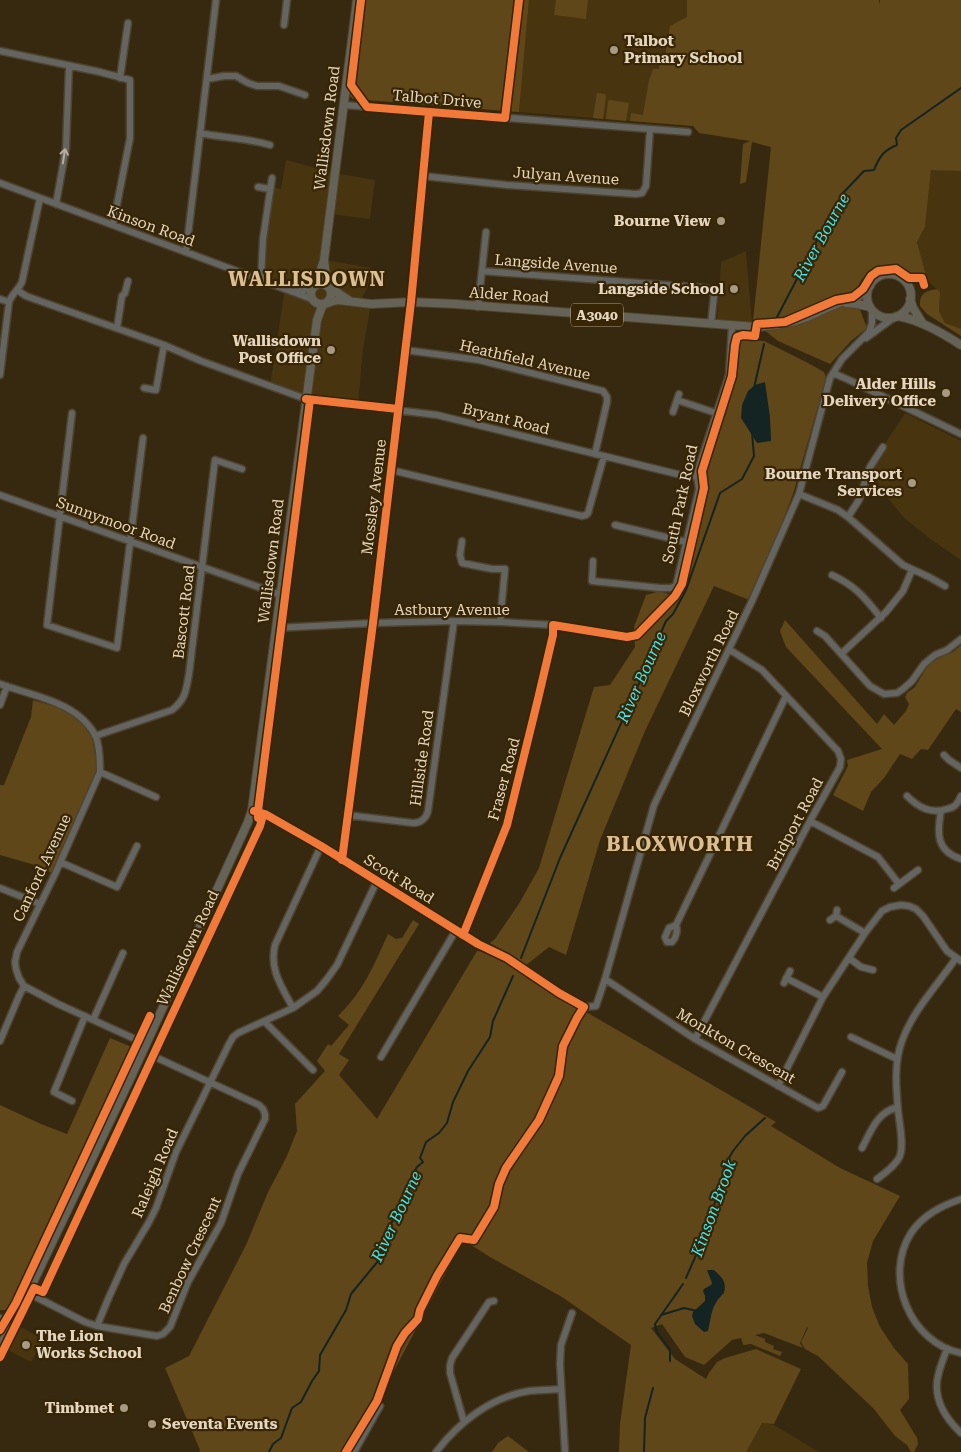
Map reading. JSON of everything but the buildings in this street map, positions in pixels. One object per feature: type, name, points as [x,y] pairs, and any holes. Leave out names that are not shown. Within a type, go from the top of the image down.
[{"type":"main road","name":"Wallisdown Road","points":[[314,287],[324,260],[357,0]]},
{"type":"main road","name":"Wallisdown Road","points":[[324,260],[328,286]]},
{"type":"main road","name":"A3040","points":[[870,286],[875,279],[887,274],[902,279],[907,285],[913,308],[922,324]]},
{"type":"main road","points":[[328,286],[332,292],[331,298],[319,302],[311,295],[314,287],[321,283],[328,286],[352,302]]},
{"type":"main road","name":"Alder Road","points":[[319,302],[333,301],[371,304],[411,302],[756,327],[788,323],[805,318],[862,294],[870,286]]},
{"type":"main road","points":[[870,286],[867,298],[871,309]]},
{"type":"main road","points":[[897,316],[906,310],[910,299]]},
{"type":"main road","name":"Wallisdown Road","points":[[0,1347],[28,1293],[146,1044],[252,810],[319,302]]},
{"type":"main road","name":"Alder Road","points":[[839,303],[857,304],[871,309]]},
{"type":"main road","name":"A3040","points":[[871,309],[883,317],[897,316],[909,318],[961,345]]},
{"type":"street","points":[[186,252],[216,0]]},
{"type":"street","points":[[284,25],[287,0]]},
{"type":"street","points":[[120,78],[128,23]]},
{"type":"street","points":[[0,51],[130,80],[130,138],[113,225]]},
{"type":"street","points":[[56,204],[66,148],[69,67]]},
{"type":"street","points":[[207,79],[236,76],[257,86],[279,86],[304,95]]},
{"type":"street","name":"Talbot Drive","points":[[344,105],[688,132]]},
{"type":"street","name":"Mossley Avenue","points":[[342,860],[373,623],[411,302],[430,112]]},
{"type":"street","name":"Julyan Avenue","points":[[423,176],[507,185],[642,193],[646,186],[650,130]]},
{"type":"street","points":[[200,133],[270,145]]},
{"type":"street","points":[[261,279],[263,239],[272,178]]},
{"type":"street","name":"Kinson Road","points":[[0,183],[294,291],[319,302]]},
{"type":"street","points":[[258,187],[270,189]]},
{"type":"street","points":[[0,375],[9,302],[12,294],[22,282],[40,198]]},
{"type":"street","points":[[478,307],[486,232]]},
{"type":"street","name":"Langside Avenue","points":[[482,271],[706,288],[712,290],[714,296],[711,324]]},
{"type":"street","points":[[117,328],[122,296],[125,293],[128,281]]},
{"type":"street","name":"Kinson Road","points":[[294,291],[314,287]]},
{"type":"street","name":"Bryant Road","points":[[17,290],[26,296],[164,345],[306,399],[448,417],[685,476],[697,476]]},
{"type":"street","points":[[0,299],[9,302]]},
{"type":"street","name":"Bloxworth Road","points":[[536,978],[584,1007],[596,1006],[654,805],[730,650],[799,494],[833,373],[842,359],[871,328],[871,309]]},
{"type":"street","name":"Bloxworth Road","points":[[860,341],[897,316]]},
{"type":"street","name":"South Park Road","points":[[593,561],[592,581],[670,588],[676,586],[699,489],[697,476],[729,375],[732,326]]},
{"type":"street","points":[[144,388],[156,390],[164,345]]},
{"type":"street","name":"Heathfield Avenue","points":[[405,350],[479,360],[603,391],[607,397],[595,454]]},
{"type":"street","points":[[833,373],[961,434]]},
{"type":"street","points":[[674,412],[678,397],[716,413]]},
{"type":"street","points":[[72,412],[47,625],[117,648],[143,438]]},
{"type":"street","points":[[848,517],[859,500],[870,467],[883,447]]},
{"type":"street","points":[[391,470],[586,516],[604,456]]},
{"type":"street","name":"Bascott Road","points":[[95,736],[172,710],[183,699],[189,674],[215,460],[242,469]]},
{"type":"street","name":"Sunnymoor Road","points":[[0,494],[130,542],[281,594]]},
{"type":"street","points":[[799,494],[838,510],[903,565],[945,586]]},
{"type":"street","name":"South Park Road","points":[[615,525],[686,542]]},
{"type":"street","points":[[462,541],[462,563],[492,570],[505,569],[500,622]]},
{"type":"street","points":[[841,654],[881,618],[902,591],[912,570]]},
{"type":"street","points":[[832,575],[860,592],[881,618]]},
{"type":"street","name":"Hillside Road","points":[[347,815],[412,824],[421,822],[426,817],[454,621]]},
{"type":"street","name":"Astbury Avenue","points":[[276,628],[373,623],[500,622],[554,625],[627,637]]},
{"type":"street","name":"Fraser Road","points":[[463,934],[507,825],[554,625]]},
{"type":"street","points":[[817,631],[825,636],[870,686],[884,694],[897,693],[903,689],[932,657],[947,650],[961,639]]},
{"type":"street","name":"Bridport Road","points":[[695,1039],[840,767],[841,759],[838,751],[762,670],[730,650]]},
{"type":"street","points":[[0,705],[3,685]]},
{"type":"street","name":"Canford Avenue","points":[[3,685],[58,704],[72,711],[82,718],[95,736],[99,752],[100,772],[17,952],[15,965],[17,975],[24,986]]},
{"type":"street","points":[[676,925],[786,696]]},
{"type":"street","points":[[944,755],[961,768]]},
{"type":"street","points":[[100,772],[156,797]]},
{"type":"street","points":[[907,796],[919,807],[927,810],[941,811],[959,805],[961,796]]},
{"type":"street","name":"Scott Road","points":[[252,810],[265,814],[321,846],[478,944]]},
{"type":"street","points":[[941,811],[938,828],[939,838],[943,847],[951,856],[961,860]]},
{"type":"street","points":[[810,821],[878,856],[896,886],[918,870]]},
{"type":"street","name":"Wallisdown Road","points":[[40,1298],[260,826]]},
{"type":"street","points":[[60,862],[117,887],[137,846]]},
{"type":"street","points":[[294,1008],[275,973],[275,944],[321,846]]},
{"type":"street","name":"Raleigh Road","points":[[98,1326],[120,1272],[156,1208],[176,1152],[233,1037],[294,1008],[317,991],[337,965],[377,881]]},
{"type":"street","points":[[0,888],[40,904]]},
{"type":"street","points":[[778,1086],[823,997],[865,933],[882,911],[896,906],[909,906],[916,909],[947,951],[958,960],[934,987],[911,1021],[902,1041],[897,1059],[898,1107],[902,1143],[901,1157],[893,1167],[877,1179]]},
{"type":"street","points":[[834,915],[865,933]]},
{"type":"street","points":[[381,1057],[456,930]]},
{"type":"street","points":[[93,1020],[123,953]]},
{"type":"street","points":[[849,958],[861,967],[873,970]]},
{"type":"street","points":[[787,977],[823,997]]},
{"type":"street","name":"Monkton Crescent","points":[[605,979],[695,1039],[818,1108],[823,1106],[842,1072]]},
{"type":"street","points":[[0,1041],[24,986],[146,1044]]},
{"type":"street","points":[[72,1101],[54,1092],[84,1016]]},
{"type":"street","points":[[265,1022],[314,1070]]},
{"type":"street","points":[[851,1037],[897,1059]]},
{"type":"street","name":"Benbow Crescent","points":[[28,1293],[86,1322],[150,1336],[157,1336],[166,1332],[174,1320],[188,1282],[221,1223],[238,1174],[263,1124],[265,1114],[259,1105],[153,1056]]},
{"type":"street","points":[[130,1078],[140,1084]]},
{"type":"street","points":[[862,1148],[877,1121],[884,1113],[898,1107]]},
{"type":"street","points":[[961,1199],[948,1203],[918,1224],[905,1246],[900,1270],[902,1294],[911,1316],[918,1326],[928,1336],[947,1349],[961,1353]]},
{"type":"street","points":[[464,1422],[450,1372],[450,1365],[460,1345],[490,1302],[494,1301]]},
{"type":"street","points":[[564,1452],[560,1389],[561,1345],[572,1313]]},
{"type":"street","points":[[0,1318],[13,1322]]},
{"type":"street","points":[[947,1349],[938,1376],[938,1396],[946,1416],[961,1433]]},
{"type":"street","points":[[436,1452],[464,1422],[484,1408],[512,1395],[529,1391],[560,1389]]},
{"type":"street","points":[[354,1452],[380,1406]]},
{"type":"shaded area","points":[[361,0],[529,0],[519,112],[353,99],[350,96]]},
{"type":"shaded area","name":"Talbot Primary School","points":[[529,0],[709,0],[693,126],[519,112]]},
{"type":"shaded area","points":[[556,0],[588,0],[586,19],[554,15]]},
{"type":"shaded area","points":[[687,0],[879,0],[879,5],[880,0],[961,0],[961,171],[931,170],[925,227],[917,242],[926,279],[892,265],[876,269],[862,279],[854,294],[867,328],[851,341],[830,364],[778,341],[753,321],[771,147],[752,142],[746,182],[740,184],[743,144],[750,141],[699,133],[693,126],[630,121],[631,113],[643,115],[649,80],[653,69],[659,69],[661,56],[665,56],[670,26],[687,17]]},
{"type":"shaded area","points":[[597,93],[605,94],[606,96],[603,119],[593,118]]},
{"type":"shaded area","points":[[608,101],[629,103],[626,121],[606,119]]},
{"type":"shaded area","points":[[286,160],[335,173],[375,180],[370,219],[330,214],[325,260],[372,268],[369,284],[360,302],[371,304],[363,349],[358,405],[306,399],[270,386],[285,288],[261,279],[270,186],[281,189]]},
{"type":"shaded area","points":[[931,169],[961,171],[961,336],[945,323],[939,311],[940,292],[926,279],[917,242],[925,227]]},
{"type":"shaded area","name":"Langside School","points":[[746,251],[752,324],[717,323],[721,262]]},
{"type":"shaded area","points":[[937,289],[940,292],[939,311],[945,323],[961,329],[961,336],[927,314],[920,306],[924,293]]},
{"type":"shaded area","points":[[740,340],[764,341],[824,372],[826,378],[793,494],[752,601],[714,586],[645,731],[600,840],[566,955],[549,947],[525,966],[490,943],[495,939],[520,902],[539,868],[594,687],[610,685],[635,647],[634,627],[646,595],[660,591],[668,594],[673,592],[679,585],[695,538],[707,488],[704,470],[733,386]]},
{"type":"shaded area","points":[[765,382],[771,441],[757,443],[741,418],[742,405],[748,391],[755,385]]},
{"type":"shaded area","points":[[905,413],[961,441],[961,560],[904,518],[881,490],[870,467]]},
{"type":"shaded area","points":[[785,620],[877,724],[884,714],[894,725],[906,711],[909,704],[905,697],[907,693],[915,687],[928,665],[953,652],[961,645],[961,712],[956,709],[928,750],[921,749],[912,759],[900,754],[884,778],[871,792],[863,811],[833,795],[848,766],[847,760],[882,749],[786,647],[780,631]]},
{"type":"shaded area","points":[[33,700],[64,709],[81,721],[92,738],[97,770],[52,873],[35,865],[0,855],[0,785],[4,785],[31,717]]},
{"type":"shaded area","points":[[413,920],[419,924],[339,1054],[349,1060],[339,1075],[377,1119],[477,951],[488,952],[581,1009],[776,1122],[771,1126],[840,1168],[900,1196],[873,1241],[867,1263],[868,1286],[872,1307],[880,1327],[894,1348],[908,1364],[909,1399],[900,1410],[917,1438],[918,1444],[914,1452],[911,1452],[907,1445],[895,1436],[874,1409],[818,1356],[805,1349],[801,1342],[807,1327],[800,1343],[803,1348],[764,1333],[755,1335],[765,1339],[765,1342],[774,1346],[773,1349],[782,1352],[780,1356],[751,1344],[744,1345],[741,1338],[732,1340],[704,1365],[685,1357],[662,1324],[651,1328],[675,1359],[706,1379],[717,1362],[756,1349],[801,1369],[774,1424],[762,1423],[746,1452],[619,1452],[620,1424],[631,1345],[562,1297],[463,1240],[375,1407],[349,1452],[199,1452],[200,1450],[165,1368],[189,1356],[246,1245],[268,1192],[286,1158],[297,1131],[295,1104],[325,1071],[317,1061],[328,1044],[331,1046],[349,1025],[338,1016],[361,988],[388,934],[396,939],[402,938]]},
{"type":"shaded area","points":[[110,1038],[134,1048],[66,1202],[15,1305],[6,1310],[0,1310],[0,1105],[67,1134]]},
{"type":"shaded area","points":[[707,1270],[714,1270],[719,1275],[723,1280],[725,1289],[714,1306],[708,1331],[704,1332],[695,1324],[692,1316],[693,1312],[705,1301],[704,1289],[712,1283]]},
{"type":"shaded area","name":"The Lion Works School","points":[[21,1327],[44,1340],[31,1362],[8,1350]]},
{"type":"shaded area","points":[[761,1424],[774,1425],[819,1452],[745,1452]]},
{"type":"shaded area","points":[[508,1436],[529,1452],[492,1452],[498,1443]]},
{"type":"waterway","name":"River Bourne","points":[[776,319],[843,193],[864,171],[874,170],[883,154],[897,145],[896,138],[901,130],[961,88]]},
{"type":"waterway","name":"River Bourne","points":[[754,388],[764,344]]},
{"type":"waterway","name":"River Bourne","points":[[521,958],[560,858],[666,621],[673,614],[686,590],[720,493],[742,479],[754,456],[752,432]]},
{"type":"waterway","name":"River Bourne","points":[[269,1452],[273,1444],[281,1438],[292,1408],[301,1402],[319,1371],[320,1355],[346,1310],[351,1294],[378,1261],[388,1237],[389,1227],[404,1201],[404,1194],[411,1178],[417,1167],[423,1162],[420,1158],[426,1142],[439,1133],[447,1123],[453,1102],[468,1071],[490,1037],[493,1021],[513,976]]},
{"type":"waterway","name":"Kinson Brook","points":[[686,1278],[707,1230],[726,1163],[745,1136],[765,1118]]},
{"type":"waterway","points":[[670,1361],[670,1350],[657,1332],[655,1324],[683,1284]]},
{"type":"waterway","name":"Kinson Brook","points":[[661,1315],[684,1308],[697,1311]]},
{"type":"waterway","name":"Kinson Brook","points":[[644,1452],[645,1418],[653,1388]]},
{"type":"cycle path","points":[[361,0],[351,85],[367,107],[505,118],[519,0]]},
{"type":"cycle path","points":[[342,860],[373,623],[411,302],[429,112]]},
{"type":"cycle path","points":[[463,935],[507,825],[553,635],[553,625],[627,637],[637,635],[675,596],[682,584],[704,488],[702,471],[732,376],[737,337],[743,335],[755,336],[757,324],[785,322],[836,300],[853,297],[863,289],[871,276],[878,271],[896,269],[909,278],[922,278],[924,285]]},
{"type":"cycle path","points":[[306,399],[398,409]]},
{"type":"cycle path","points":[[0,1357],[34,1288],[43,1292],[260,826],[262,819],[258,818],[258,811],[310,400]]},
{"type":"cycle path","points":[[254,811],[265,814],[321,846],[478,944],[507,958],[559,993],[584,1007],[563,1046],[559,1076],[539,1120],[506,1168],[499,1184],[494,1207],[474,1240],[460,1238],[437,1276],[420,1310],[418,1319],[405,1333],[397,1346],[377,1401],[346,1452]]},
{"type":"cycle path","points":[[0,1330],[16,1303],[150,1016]]},
{"type":"place","name":"Talbot Primary School","points":[[614,50]]},
{"type":"place","name":"Bourne View","points":[[721,221]]},
{"type":"place","name":"Langside School","points":[[734,289]]},
{"type":"place","name":"Wallisdown Post Office","points":[[331,350]]},
{"type":"place","name":"Alder Hills Delivery Office","points":[[946,393]]},
{"type":"place","name":"Bourne Transport Services","points":[[912,483]]},
{"type":"place","name":"The Lion Works School","points":[[26,1345]]},
{"type":"place","name":"Timbmet","points":[[124,1408]]},
{"type":"place","name":"Seventa Events","points":[[152,1424]]},
{"type":"district","name":"WALLISDOWN","points":[[307,279]]},
{"type":"district","name":"BLOXWORTH","points":[[680,844]]}]
